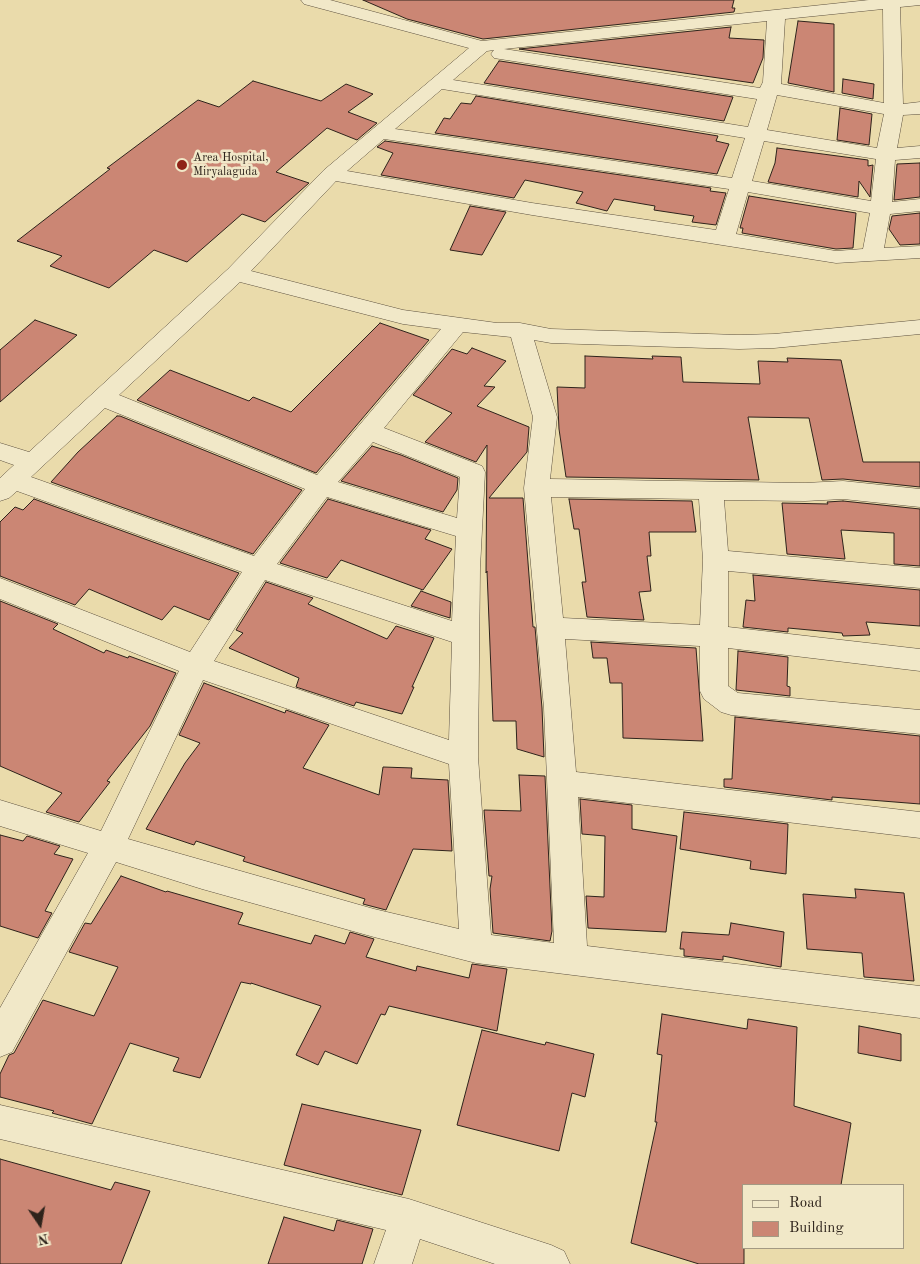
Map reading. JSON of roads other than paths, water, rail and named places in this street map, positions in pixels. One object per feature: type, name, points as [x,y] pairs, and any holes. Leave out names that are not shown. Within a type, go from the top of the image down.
[{"type":"street","points":[[310,0],[480,48],[894,110],[920,108]]},
{"type":"street","points":[[6,486],[236,274],[331,174],[480,48],[754,9],[776,15],[890,1],[919,0]]},
{"type":"street","points":[[872,256],[881,209],[886,155],[894,110],[890,1]]},
{"type":"street","points":[[724,238],[772,82],[776,15]]},
{"type":"street","points":[[439,83],[886,155],[920,152]]},
{"type":"street","points":[[380,133],[741,185],[881,209],[920,205]]},
{"type":"street","points":[[331,174],[532,209],[836,257],[920,252]]},
{"type":"street","points":[[236,274],[403,317],[457,325],[520,330],[551,336],[739,342],[774,341],[920,327]]},
{"type":"street","points":[[0,1041],[109,846],[196,666],[259,568],[321,486],[457,325]]},
{"type":"street","points":[[520,330],[545,417],[537,488],[563,783],[571,961]]},
{"type":"street","points":[[103,398],[321,486],[470,531]]},
{"type":"street","points":[[368,431],[473,472],[463,757],[476,948]]},
{"type":"street","points":[[0,451],[33,462]]},
{"type":"street","points":[[6,486],[466,636]]},
{"type":"street","points":[[537,488],[805,492],[843,490],[920,498]]},
{"type":"street","points":[[712,490],[716,560],[713,636],[714,691],[731,704],[920,722]]},
{"type":"street","points":[[716,560],[920,578]]},
{"type":"street","points":[[0,588],[196,666],[463,757]]},
{"type":"street","points":[[550,628],[713,636],[920,660]]},
{"type":"street","points":[[563,783],[920,825]]},
{"type":"street","points":[[0,813],[202,875],[374,923],[476,948],[920,1002]]},
{"type":"street","points":[[0,1122],[409,1217],[551,1264]]},
{"type":"street","points":[[393,1264],[409,1217]]},
{"type":"place","name":"Area Hospital, Miryalaguda","points":[[182,165]]}]
